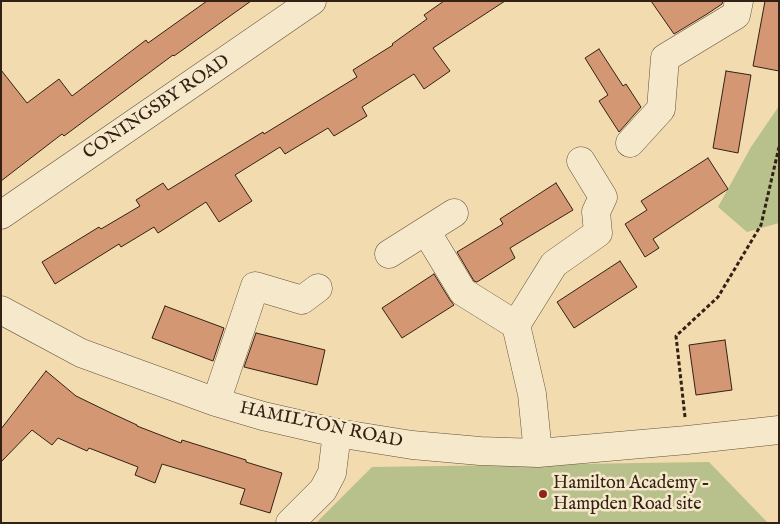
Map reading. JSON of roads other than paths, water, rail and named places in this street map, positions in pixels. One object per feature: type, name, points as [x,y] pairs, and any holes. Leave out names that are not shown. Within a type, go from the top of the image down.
[{"type":"street","name":"CONINGSBY ROAD","points":[[1,215],[312,1]]},
{"type":"street","points":[[630,143],[661,109],[666,58],[736,15],[739,1]]},
{"type":"street","points":[[538,453],[532,394],[516,325],[554,264],[598,233],[596,212],[603,197],[581,161]]},
{"type":"street","points":[[389,254],[454,213]]},
{"type":"street","points":[[426,231],[463,292],[516,325]]},
{"type":"street","points":[[216,402],[255,286],[302,300],[318,288]]},
{"type":"street","name":"HAMILTON ROAD","points":[[1,310],[81,353],[216,402],[263,416],[337,433],[412,445],[480,451],[538,453],[779,430]]},
{"type":"street","points":[[290,523],[323,490],[332,473],[337,433]]},
{"type":"place","name":"Hamilton Academy - Hampden Road site","points":[[543,494]]}]
